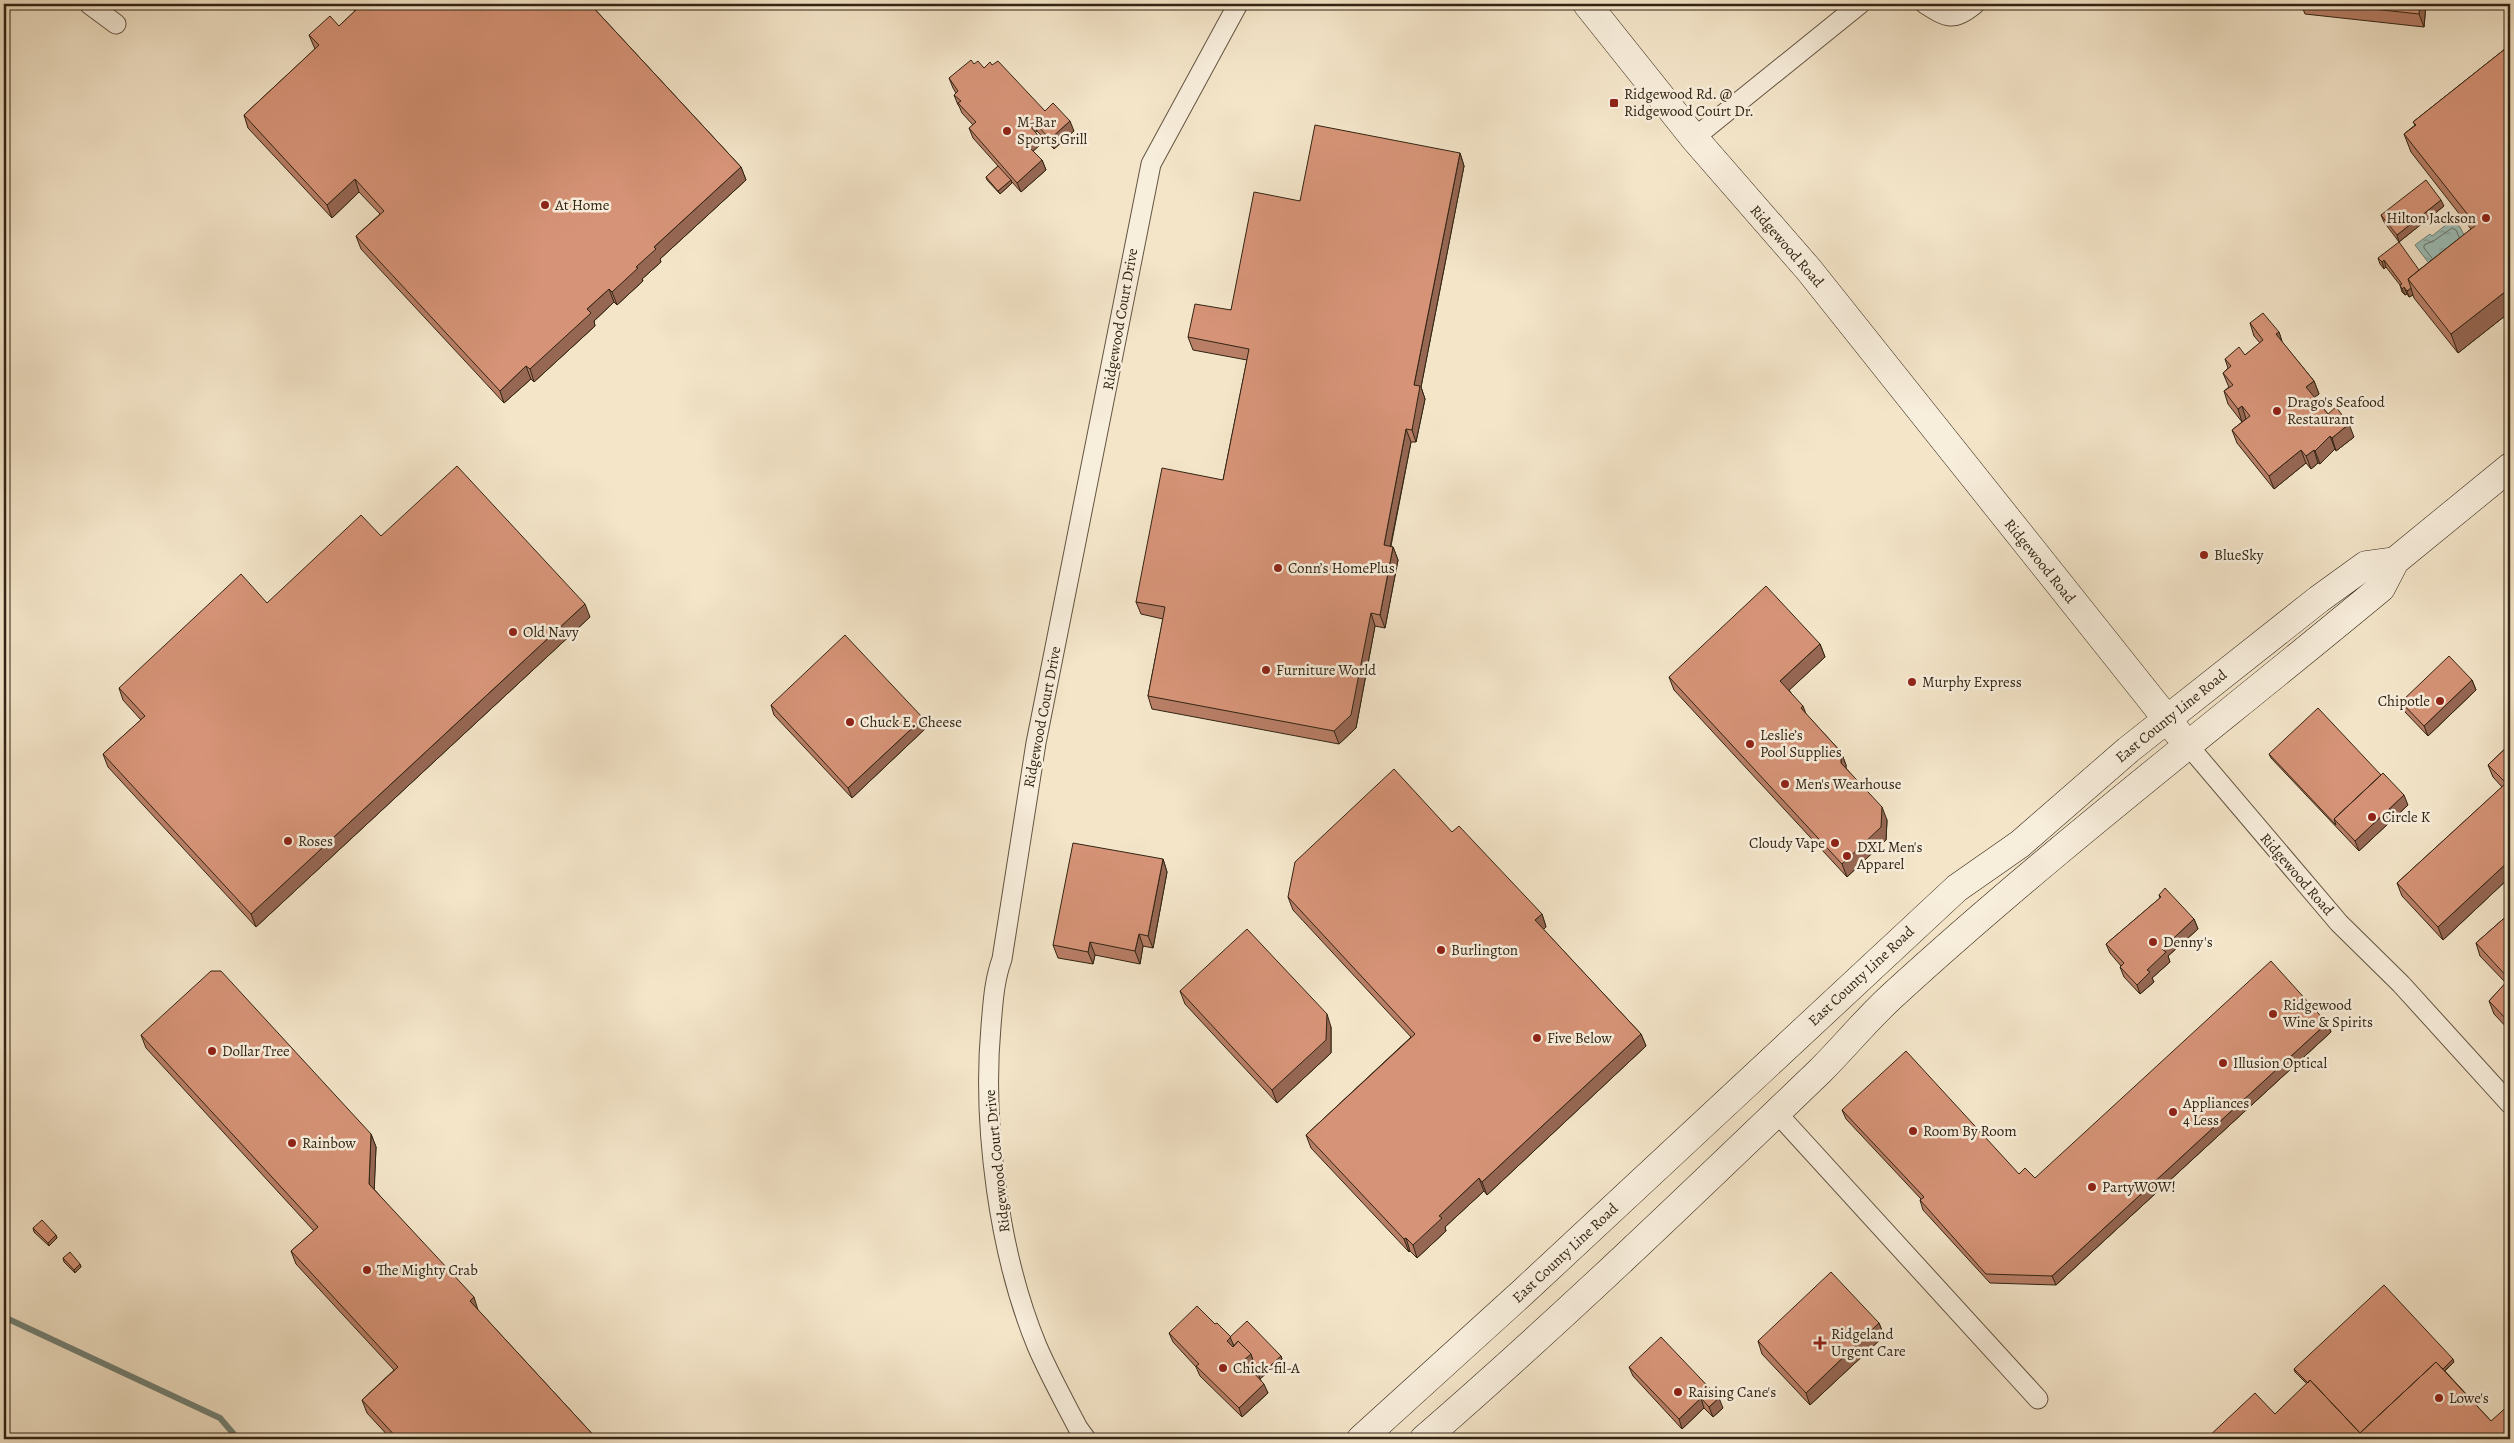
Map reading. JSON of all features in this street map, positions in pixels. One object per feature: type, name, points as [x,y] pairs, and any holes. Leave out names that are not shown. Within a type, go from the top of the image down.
[{"type":"main road","name":"Ridgewood Road","points":[[1587,4],[1694,138],[1809,270],[2187,744]]},
{"type":"main road","points":[[1424,1439],[1518,1358],[1776,1112],[1903,986],[2020,882],[2187,744],[2381,588],[2395,561],[2510,467]]},
{"type":"main road","name":"East County Line Road","points":[[1361,1439],[1523,1292],[1957,888],[2020,844],[2167,719],[2304,610],[2366,565],[2395,561]]},
{"type":"street","points":[[89,4],[116,24]]},
{"type":"street","name":"Ridgewood Court Drive","points":[[1086,1439],[1078,1428],[1037,1346],[1006,1250],[991,1142],[987,1067],[995,979],[1002,959],[1036,743],[1152,164],[1238,4]]},
{"type":"street","points":[[1694,138],[1860,4]]},
{"type":"street","points":[[1925,4],[1939,13],[1962,16],[1975,4]]},
{"type":"street","name":"Ridgewood Road","points":[[2187,744],[2339,923],[2402,984],[2510,1104]]},
{"type":"street","points":[[1776,1112],[2038,1399]]},
{"type":"water","points":[[2451,221],[2460,227],[2464,235],[2431,266],[2415,245],[2430,234],[2432,236]]},
{"type":"building","name":"At Home","points":[[356,4],[590,4],[741,167],[654,247],[656,249],[612,292],[609,289],[587,309],[591,313],[530,369],[526,366],[500,391],[356,236],[384,211],[355,179],[327,205],[244,115],[319,45],[309,35],[330,16],[339,26],[359,7]]},
{"type":"building","points":[[2328,4],[2420,4],[2419,14]]},
{"type":"building","name":"Hilton Jackson","points":[[2510,45],[2510,288],[2451,334],[2408,279],[2476,225],[2404,134],[2416,125],[2413,122]]},
{"type":"building","name":"M-Bar Sports Grill","points":[[971,60],[974,64],[978,61],[984,68],[990,62],[992,65],[998,61],[1045,111],[1053,103],[1070,121],[1050,139],[1033,121],[1029,125],[1037,134],[1026,144],[1042,160],[1017,183],[969,128],[976,122],[958,103],[961,101],[954,95],[958,91],[949,78]]},
{"type":"building","points":[[1315,125],[1460,153],[1414,385],[1420,386],[1412,430],[1406,429],[1384,545],[1393,547],[1380,615],[1371,613],[1351,715],[1334,731],[1148,696],[1165,607],[1136,602],[1162,468],[1223,480],[1249,349],[1188,337],[1195,304],[1231,310],[1254,192],[1300,201]]},
{"type":"building","points":[[998,166],[1011,180],[998,191],[986,177]]},
{"type":"building","points":[[2426,180],[2441,200],[2397,235],[2381,215]]},
{"type":"building","points":[[2399,242],[2419,270],[2408,279],[2411,288],[2407,291],[2404,287],[2402,289],[2400,285],[2402,284],[2384,260],[2382,262],[2378,258]]},
{"type":"building","name":"Drago's Seafood Restaurant","points":[[2263,313],[2279,332],[2276,334],[2314,381],[2306,387],[2328,414],[2336,407],[2349,424],[2332,438],[2330,436],[2315,451],[2306,456],[2301,450],[2269,476],[2232,430],[2250,416],[2242,406],[2238,409],[2224,391],[2233,385],[2223,373],[2231,366],[2225,359],[2239,347],[2245,355],[2263,340],[2250,323]]},
{"type":"building","points":[[457,466],[585,604],[251,914],[103,754],[145,716],[119,688],[241,574],[267,603],[361,515],[381,536]]},
{"type":"building","points":[[1766,586],[1820,644],[1780,681],[1803,706],[1801,708],[1841,752],[1841,763],[1882,807],[1881,827],[1842,864],[1669,677]]},
{"type":"building","name":"Chuck E. Cheese","points":[[845,635],[923,718],[848,788],[771,705]]},
{"type":"building","name":"Chipotle","points":[[2449,656],[2472,680],[2424,726],[2401,702]]},
{"type":"building","points":[[2318,708],[2381,775],[2334,819],[2336,825],[2269,754]]},
{"type":"building","points":[[2510,744],[2510,860],[2438,927],[2397,883],[2506,783],[2488,765]]},
{"type":"building","points":[[1394,769],[1452,832],[1459,826],[1542,914],[1535,920],[1641,1034],[1482,1182],[1479,1178],[1439,1216],[1442,1218],[1413,1245],[1406,1238],[1404,1239],[1306,1135],[1415,1034],[1288,897],[1295,862]]},
{"type":"building","name":"Circle K","points":[[2383,773],[2404,795],[2355,841],[2334,819]]},
{"type":"building","points":[[1073,843],[1163,859],[1148,936],[1139,934],[1135,951],[1090,942],[1088,952],[1053,945]]},
{"type":"building","name":"Denny's","points":[[2165,888],[2194,919],[2162,949],[2166,952],[2147,970],[2150,972],[2137,985],[2120,967],[2124,963],[2106,944],[2161,897],[2159,895]]},
{"type":"building","points":[[2510,913],[2509,1022],[2489,1001],[2509,979],[2476,943]]},
{"type":"building","points":[[1247,929],[1327,1014],[1326,1040],[1272,1090],[1180,991]]},
{"type":"building","points":[[2271,961],[2327,1023],[2052,1276],[1986,1274],[1920,1200],[1924,1197],[1842,1110],[1906,1051],[2019,1174],[2025,1168],[2035,1178]]},
{"type":"building","points":[[211,971],[221,971],[371,1134],[369,1184],[474,1297],[470,1301],[597,1439],[398,1439],[362,1400],[398,1367],[291,1251],[318,1227],[141,1035]]},
{"type":"building","points":[[42,1220],[56,1235],[48,1243],[33,1228]]},
{"type":"building","points":[[70,1252],[80,1264],[74,1270],[63,1258]]},
{"type":"building","points":[[1831,1272],[1879,1323],[1806,1393],[1758,1341]]},
{"type":"building","points":[[2384,1285],[2453,1359],[2443,1369],[2436,1362],[2360,1433],[2310,1380],[2308,1383],[2294,1369]]},
{"type":"building","name":"Chick-fil-A","points":[[1197,1306],[1231,1337],[1227,1341],[1233,1347],[1238,1341],[1251,1354],[1243,1361],[1264,1384],[1239,1408],[1196,1366],[1199,1364],[1169,1333]]},
{"type":"building","points":[[1247,1321],[1281,1356],[1259,1376],[1251,1368],[1253,1360],[1251,1354],[1238,1341],[1234,1346],[1230,1337]]},
{"type":"building","name":"Raising Cane's","points":[[1661,1337],[1719,1398],[1709,1407],[1701,1398],[1679,1419],[1629,1367]]},
{"type":"building","points":[[2436,1362],[2491,1421],[2510,1404],[2510,1439],[2206,1439],[2255,1393],[2275,1414],[2310,1380],[2360,1433]]},
{"type":"waterway","points":[[4,1317],[220,1418],[238,1439]]},
{"type":"place","name":"Ridgewood Rd. @ Ridgewood Court Dr.","points":[[1614,103]]},
{"type":"place","name":"M-Bar Sports Grill","points":[[1007,131]]},
{"type":"place","name":"At Home","points":[[545,205]]},
{"type":"place","name":"Hilton Jackson","points":[[2486,218]]},
{"type":"place","name":"Drago's Seafood Restaurant","points":[[2277,411]]},
{"type":"place","name":"BlueSky","points":[[2204,555]]},
{"type":"place","name":"Conn’s HomePlus","points":[[1278,568]]},
{"type":"place","name":"Old Navy","points":[[513,632]]},
{"type":"place","name":"Furniture World","points":[[1266,670]]},
{"type":"place","name":"Murphy Express","points":[[1912,682]]},
{"type":"place","name":"Chipotle","points":[[2440,701]]},
{"type":"place","name":"Chuck E. Cheese","points":[[850,722]]},
{"type":"place","name":"Leslie’s Pool Supplies","points":[[1750,744]]},
{"type":"place","name":"Men's Wearhouse","points":[[1785,784]]},
{"type":"place","name":"Circle K","points":[[2372,817]]},
{"type":"place","name":"Roses","points":[[288,841]]},
{"type":"place","name":"Cloudy Vape","points":[[1835,843]]},
{"type":"place","name":"DXL Men's Apparel","points":[[1847,856]]},
{"type":"place","name":"Denny's","points":[[2153,942]]},
{"type":"place","name":"Burlington","points":[[1441,950]]},
{"type":"place","name":"Ridgewood Wine & Spirits","points":[[2273,1014]]},
{"type":"place","name":"Five Below","points":[[1537,1038]]},
{"type":"place","name":"Dollar Tree","points":[[212,1051]]},
{"type":"place","name":"Illusion Optical","points":[[2223,1063]]},
{"type":"place","name":"Appliances 4 Less","points":[[2173,1112]]},
{"type":"place","name":"Room By Room","points":[[1913,1131]]},
{"type":"place","name":"Rainbow","points":[[292,1143]]},
{"type":"place","name":"PartyWOW!","points":[[2092,1187]]},
{"type":"place","name":"The Mighty Crab","points":[[367,1270]]},
{"type":"place","name":"Ridgeland Urgent Care","points":[[1820,1343]]},
{"type":"place","name":"Chick-fil-A","points":[[1223,1368]]},
{"type":"place","name":"Raising Cane's","points":[[1678,1392]]},
{"type":"place","name":"Lowe's","points":[[2439,1398]]}]
